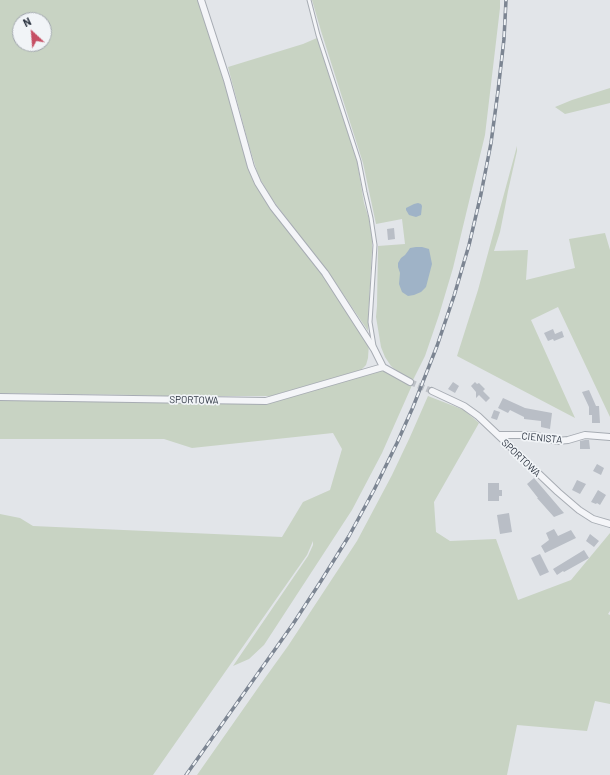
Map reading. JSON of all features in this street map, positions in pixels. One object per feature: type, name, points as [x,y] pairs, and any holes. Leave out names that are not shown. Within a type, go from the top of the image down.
[{"type":"street","points":[[201,0],[227,80],[251,167],[258,183],[273,207],[325,273],[374,349],[383,367],[410,382]]},
{"type":"street","name":"SPORTOWA","points":[[0,398],[266,401],[383,367]]},
{"type":"street","name":"SPORTOWA","points":[[432,391],[464,406],[478,416],[579,510],[594,519],[610,524]]},
{"type":"street","name":"CIENISTA","points":[[498,435],[534,435],[557,441],[568,440],[585,435],[610,437]]},
{"type":"lane","points":[[308,0],[359,161],[364,192],[371,218],[375,245],[370,322],[374,349]]},
{"type":"green space","points":[[0,0],[200,0],[252,178],[272,211],[324,276],[369,343],[366,365],[361,370],[271,396],[0,393]]},
{"type":"green space","points":[[312,0],[500,0],[485,135],[453,268],[425,356],[413,380],[398,372],[391,366],[385,357],[381,347],[376,317],[378,246],[405,244],[402,219],[376,224],[363,163]]},
{"type":"green space","points":[[317,38],[357,161],[364,203],[369,219],[372,238],[372,251],[368,331],[335,282],[272,199],[258,175],[228,67],[303,44]]},
{"type":"green space","points":[[610,88],[610,103],[565,114],[555,107],[572,100]]},
{"type":"green space","points":[[517,146],[500,232],[494,251],[528,250],[526,280],[575,268],[569,239],[605,233],[610,250],[610,417],[558,307],[531,320],[575,418],[457,356],[478,290]]},
{"type":"green space","points":[[383,367],[413,383],[382,453],[352,510],[264,645],[249,659],[233,666],[308,556],[313,545],[313,541],[307,555],[153,775],[0,775],[0,514],[20,518],[33,526],[282,537],[303,502],[330,490],[342,449],[333,433],[192,448],[164,439],[0,439],[0,400],[266,401]]},
{"type":"green space","points":[[428,396],[464,410],[479,423],[434,502],[436,532],[450,541],[496,539],[518,600],[571,580],[610,533],[610,611],[608,614],[610,615],[610,704],[595,701],[587,731],[517,725],[507,775],[197,775],[288,646],[357,541],[392,475]]},
{"type":"water","points":[[418,203],[422,206],[421,215],[416,217],[409,215],[406,208]]},
{"type":"water","points":[[416,247],[429,249],[432,264],[426,287],[421,292],[408,296],[402,292],[399,284],[400,273],[398,263],[410,248]]},
{"type":"building","points":[[394,228],[395,239],[388,240],[387,229]]},
{"type":"building","points":[[553,329],[555,334],[562,331],[564,337],[554,341],[553,339],[548,341],[544,333]]},
{"type":"building","points":[[453,382],[459,386],[455,393],[448,389]]},
{"type":"building","points":[[475,382],[477,384],[479,383],[485,389],[483,391],[490,398],[486,402],[479,395],[476,398],[476,392],[471,386]]},
{"type":"building","points":[[589,390],[596,406],[599,406],[600,423],[592,423],[592,415],[589,415],[589,407],[582,392]]},
{"type":"building","points":[[503,398],[525,408],[552,413],[550,429],[541,427],[541,421],[524,419],[524,417],[510,410],[508,413],[498,408]]},
{"type":"building","points":[[494,410],[500,412],[497,420],[491,418]]},
{"type":"building","points":[[589,440],[590,449],[580,449],[580,441]]},
{"type":"building","points":[[597,464],[604,468],[601,475],[593,471]]},
{"type":"building","points":[[534,478],[564,513],[554,517],[537,498],[527,484]]},
{"type":"building","points":[[577,480],[586,484],[580,494],[572,490]]},
{"type":"building","points":[[488,483],[499,483],[499,490],[502,490],[502,496],[499,496],[499,501],[488,501]]},
{"type":"building","points":[[598,490],[606,495],[600,505],[591,502]]},
{"type":"building","points":[[509,513],[512,532],[500,534],[497,515]]},
{"type":"building","points":[[554,529],[558,536],[571,530],[576,538],[545,553],[541,546],[549,540],[546,533]]},
{"type":"building","points":[[590,534],[599,541],[594,547],[586,541]]},
{"type":"building","points":[[584,550],[589,558],[557,575],[553,569]]},
{"type":"building","points":[[540,554],[549,572],[540,576],[531,558]]},
{"type":"tunnel","points":[[410,382],[432,391]]},
{"type":"railway","points":[[186,775],[293,624],[349,536],[374,490],[413,407],[437,346],[454,296],[469,245],[481,194],[491,143],[498,91],[504,39],[506,0]]}]
